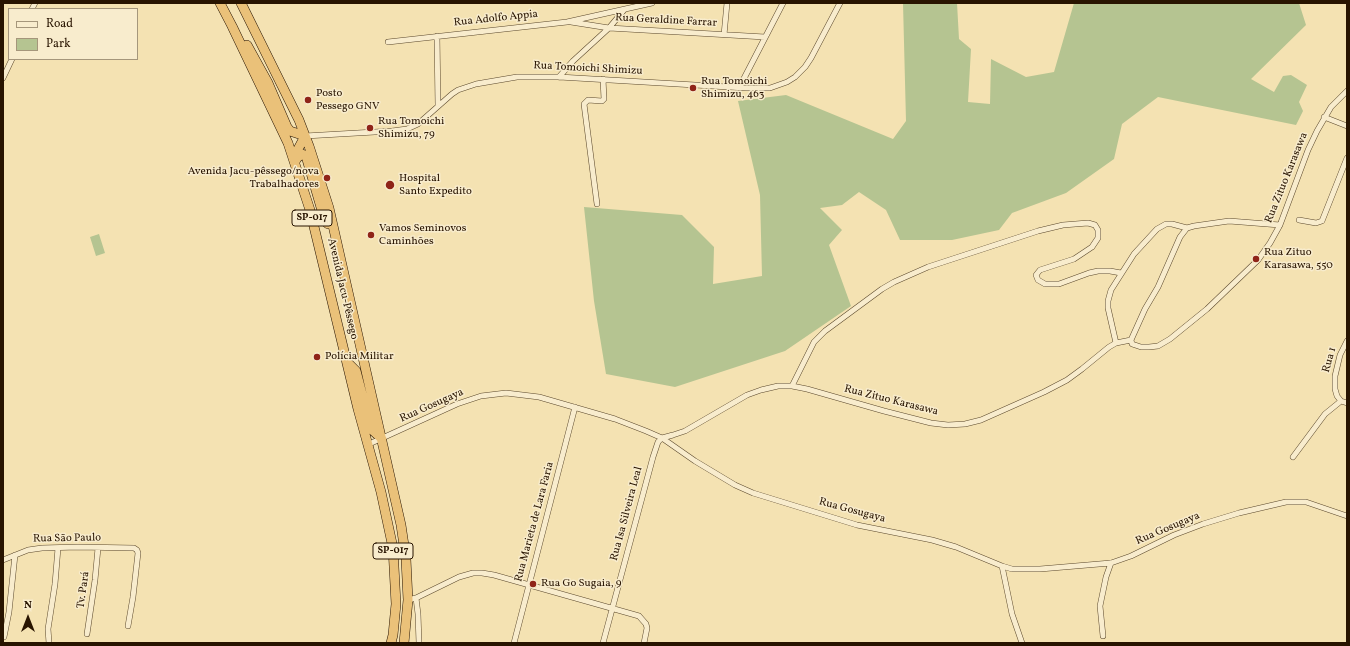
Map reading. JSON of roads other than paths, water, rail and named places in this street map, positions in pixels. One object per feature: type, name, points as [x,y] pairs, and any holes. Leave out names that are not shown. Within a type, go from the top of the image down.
[{"type":"highway","name":"Avenida Jacu-Pêssego","points":[[220,3],[238,37],[296,161],[310,210],[367,445],[381,492],[393,548],[396,604],[391,643]]},
{"type":"highway","name":"Avenida Jacu-Pêssego","points":[[240,3],[299,120],[320,180],[334,230],[398,508],[412,599],[404,643]]},
{"type":"highway","points":[[238,37],[248,46],[259,65],[287,127],[290,131],[305,136],[297,151],[296,161]]},
{"type":"highway","points":[[259,65],[267,74],[290,124],[294,125],[299,120]]},
{"type":"highway","points":[[296,161],[302,154],[306,156],[325,221],[334,230]]},
{"type":"highway","points":[[347,362],[356,371],[371,429],[382,439]]},
{"type":"highway","points":[[372,461],[374,451],[380,452],[390,495],[398,508]]},
{"type":"street","name":"Rua Adolfo Appia","points":[[388,42],[566,22],[652,3]]},
{"type":"street","points":[[724,35],[727,3]]},
{"type":"street","points":[[739,88],[783,3]]},
{"type":"street","name":"Rua Tomoichi Shimizu","points":[[305,136],[385,132],[407,129],[418,124],[458,90],[476,84],[518,77],[559,77],[739,88],[770,88],[787,82],[805,67],[840,3]]},
{"type":"street","points":[[559,77],[609,28],[624,10]]},
{"type":"street","name":"Rua Geraldine Farrar","points":[[566,22],[609,28],[765,37]]},
{"type":"street","points":[[437,36],[438,106]]},
{"type":"street","points":[[3,62],[11,61]]},
{"type":"street","points":[[3,78],[11,61]]},
{"type":"street","points":[[597,204],[584,104],[588,100],[602,101],[604,99],[603,79]]},
{"type":"street","name":"Rua Zituo Karasawa","points":[[662,438],[685,431],[747,395],[778,386],[792,386],[807,389],[930,423],[948,425],[965,424],[981,420],[1044,392],[1066,380],[1082,369],[1108,347],[1116,343],[1131,341],[1136,346],[1149,347],[1158,346],[1165,343],[1207,309],[1258,260],[1280,225],[1308,150],[1324,117],[1331,107],[1347,91]]},
{"type":"street","points":[[1324,117],[1347,126]]},
{"type":"street","points":[[1299,220],[1316,223],[1322,221],[1347,158]]},
{"type":"street","points":[[1116,343],[1108,301],[1111,290],[1141,245],[1162,226],[1172,224],[1187,228],[1229,221],[1280,225]]},
{"type":"street","points":[[792,386],[814,342],[825,331],[882,289],[928,267],[1038,231],[1063,225],[1088,223],[1095,225],[1098,230],[1098,238],[1092,247],[1074,259],[1040,270],[1036,275],[1038,280],[1045,284],[1059,284],[1098,271],[1122,273]]},
{"type":"street","points":[[1131,341],[1145,309],[1158,287],[1180,236],[1187,228]]},
{"type":"street","name":"Rua 1","points":[[1341,401],[1337,396],[1335,389],[1335,376],[1340,355],[1347,341]]},
{"type":"street","name":"Rua Gosugaya","points":[[367,445],[457,404],[481,396],[506,393],[539,397],[615,419],[662,438],[715,473],[735,485],[753,493],[857,525],[956,546],[1002,566],[1024,570],[1111,563],[1131,556],[1174,535],[1203,524],[1239,513],[1286,502],[1306,502],[1347,516]]},
{"type":"street","points":[[1293,457],[1320,420],[1331,408],[1341,401],[1347,403]]},
{"type":"street","name":"Rua Marieta de Lara Faria","points":[[514,643],[575,407]]},
{"type":"street","name":"Rua Isa Silveira Leal","points":[[603,643],[653,457],[658,442],[662,438]]},
{"type":"street","name":"Rua São Paulo","points":[[3,560],[28,550],[42,548],[134,548],[138,553],[128,626]]},
{"type":"street","points":[[49,643],[48,629],[55,584],[58,548]]},
{"type":"street","name":"Tv. Pará","points":[[87,634],[98,548]]},
{"type":"street","points":[[4,637],[9,612],[15,554]]},
{"type":"street","points":[[1103,636],[1100,606],[1106,577],[1111,563]]},
{"type":"street","points":[[1002,566],[1012,614],[1022,643]]},
{"type":"street","points":[[419,643],[418,618],[412,599],[459,577],[473,573],[482,573],[494,575],[639,616],[643,619],[647,628],[644,643]]},
{"type":"place","name":"Rua Tomoichi Shimizu, 463","points":[[693,88]]},
{"type":"place","name":"Posto Pessego GNV","points":[[308,100]]},
{"type":"place","name":"Rua Tomoichi Shimizu, 79","points":[[370,128]]},
{"type":"place","name":"Avenida Jacu-pêssego/nova Trabalhadores","points":[[327,178]]},
{"type":"place","name":"Hospital Santo Expedito","points":[[390,185]]},
{"type":"place","name":"Vamos Seminovos Caminhões","points":[[371,235]]},
{"type":"place","name":"Rua Zituo Karasawa, 550","points":[[1256,259]]},
{"type":"place","name":"Polícia Militar","points":[[317,357]]},
{"type":"place","name":"Rua Go Sugaia, 9","points":[[533,584]]}]
